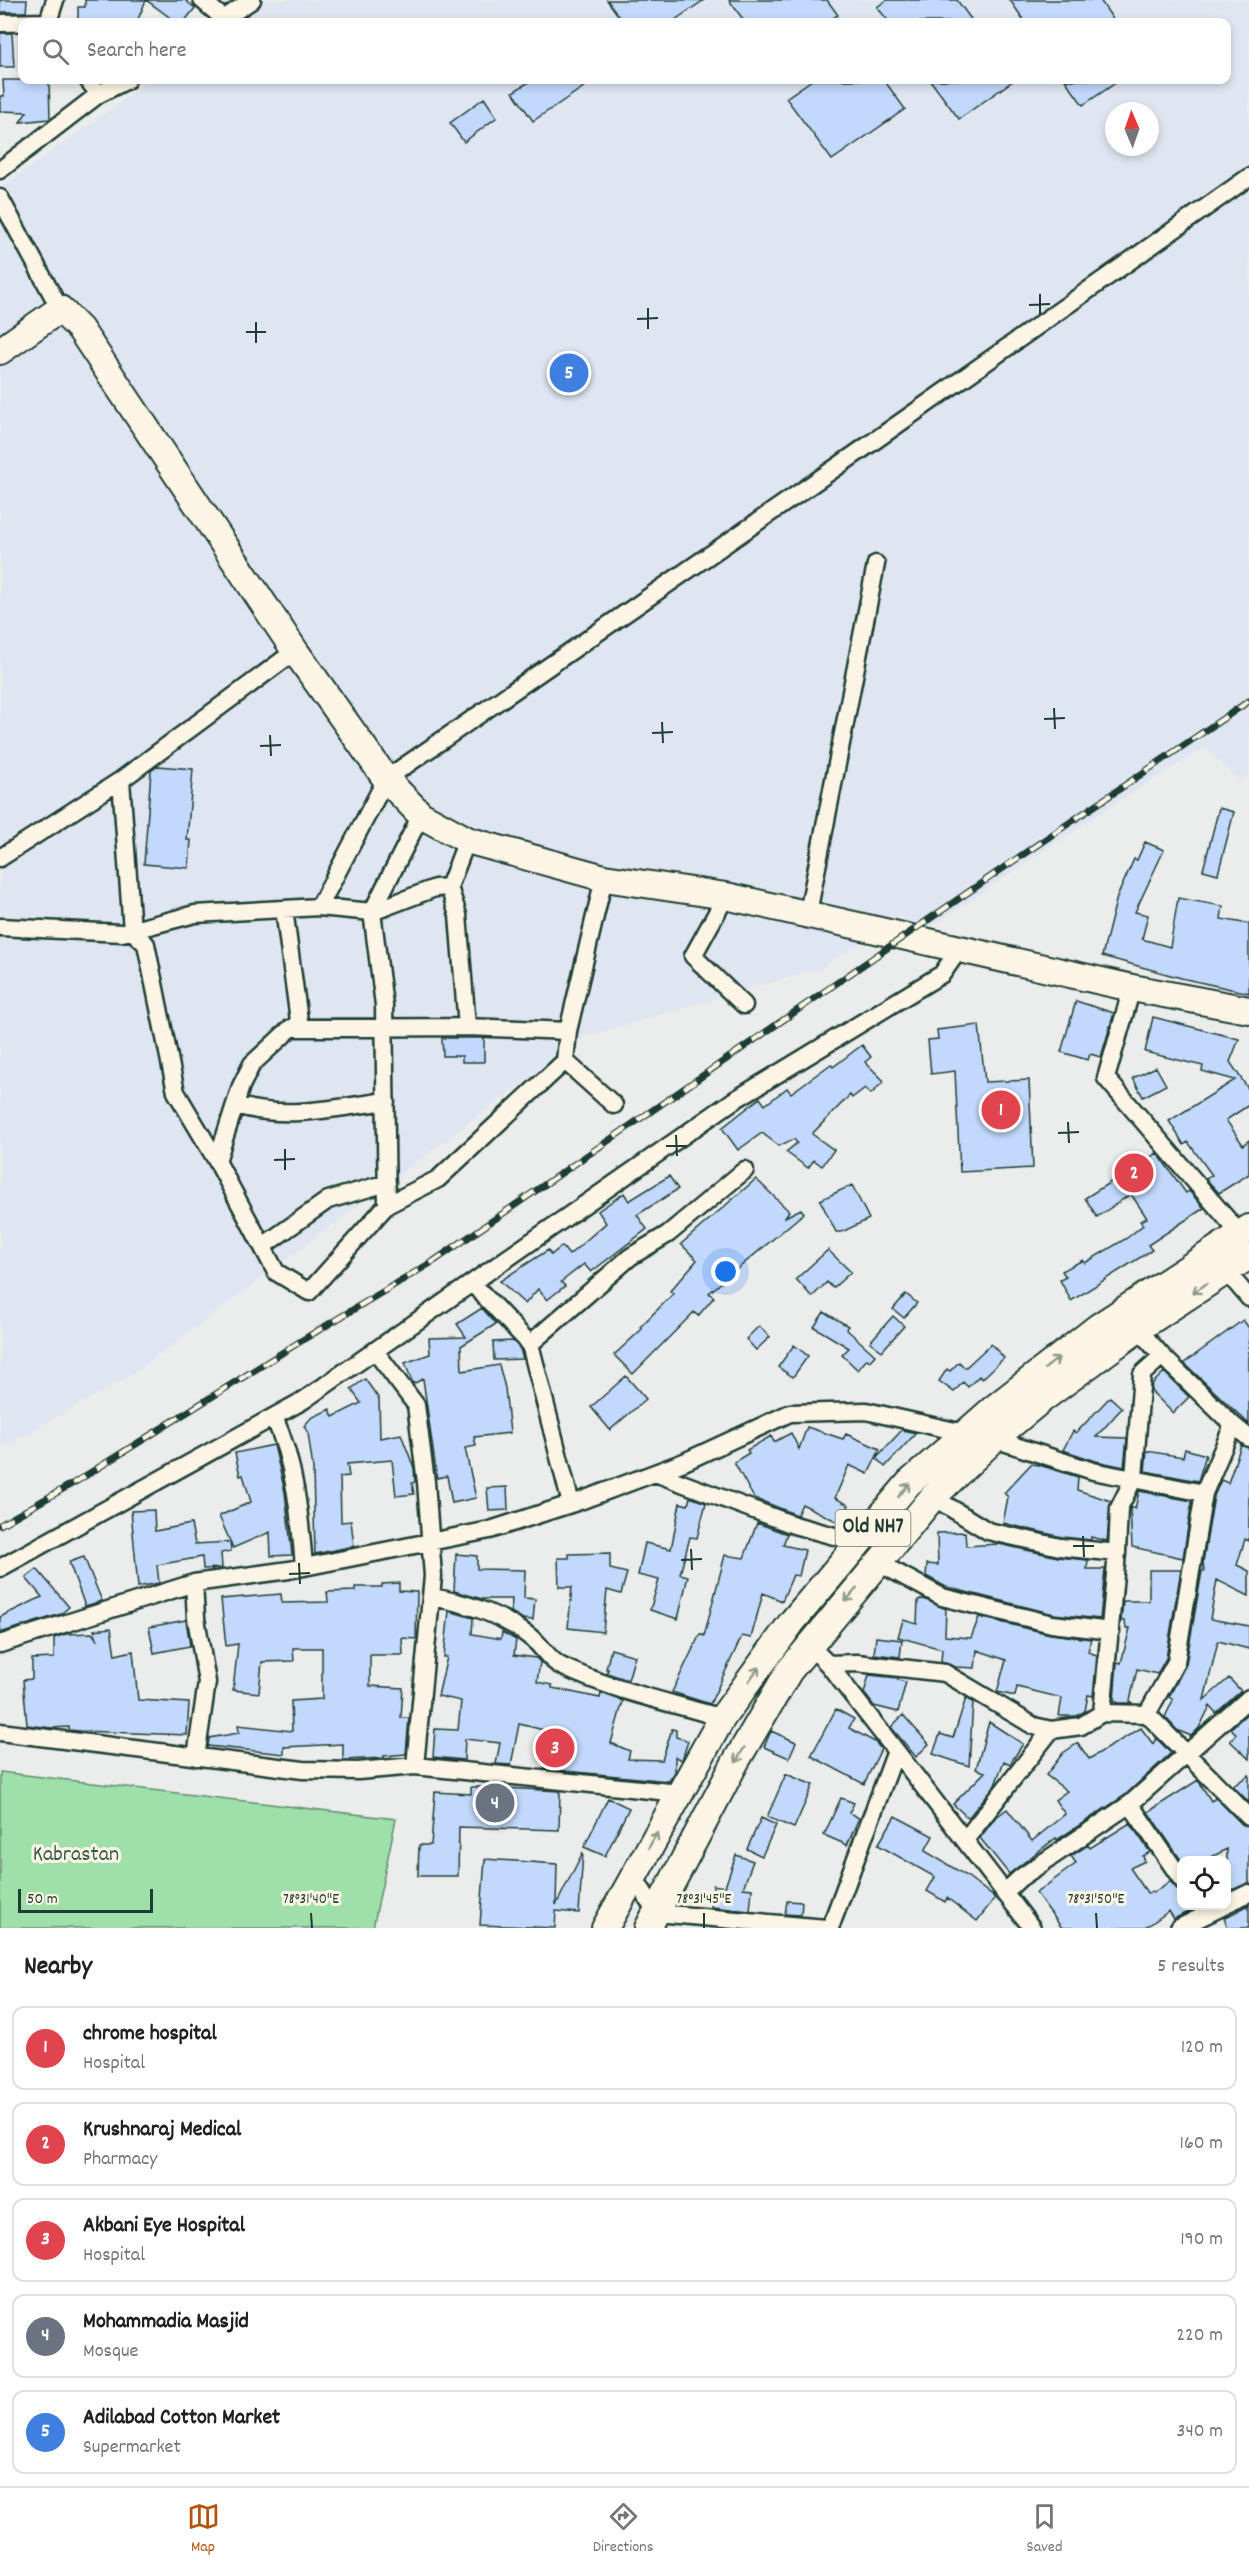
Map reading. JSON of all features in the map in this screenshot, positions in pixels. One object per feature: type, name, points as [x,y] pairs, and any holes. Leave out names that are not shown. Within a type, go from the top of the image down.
[{"type":"main road","points":[[0,351],[60,309],[81,329],[295,651],[386,779],[421,815],[467,840],[604,879],[726,896],[1132,988],[1249,1010]]},
{"type":"main road","name":"old NH7","points":[[652,1920],[735,1763],[789,1671],[933,1497],[994,1439],[1041,1400],[1138,1329],[1226,1270],[1246,1239]]},
{"type":"main road","name":"Old NH7","points":[[605,1928],[722,1718],[792,1622],[909,1483],[964,1433],[1098,1328],[1246,1239]]},
{"type":"street","points":[[49,18],[55,0]]},
{"type":"street","points":[[202,0],[219,18]]},
{"type":"street","points":[[226,18],[252,0]]},
{"type":"street","points":[[0,23],[18,23]]},
{"type":"street","points":[[91,84],[99,94]]},
{"type":"street","points":[[0,170],[99,94],[119,84]]},
{"type":"street","points":[[319,907],[386,779],[867,446],[1249,177]]},
{"type":"street","points":[[0,198],[60,309]]},
{"type":"street","points":[[808,914],[876,564]]},
{"type":"street","points":[[0,858],[121,780],[295,651]]},
{"type":"street","points":[[121,780],[132,931],[146,944],[176,1092],[217,1161],[276,1272],[309,1292],[387,1205],[438,1179],[565,1061],[568,1031],[604,879]]},
{"type":"street","points":[[387,1205],[384,1005],[372,912],[421,815]]},
{"type":"street","points":[[467,840],[449,887],[458,915],[467,1027]]},
{"type":"street","points":[[0,927],[122,933],[195,914],[319,907],[372,912],[435,888],[449,887]]},
{"type":"street","points":[[726,896],[693,956],[744,1005]]},
{"type":"street","points":[[284,909],[300,1028]]},
{"type":"street","points":[[0,1568],[304,1400],[733,1101],[942,974],[960,948]]},
{"type":"street","points":[[1132,988],[1106,1078],[1246,1239]]},
{"type":"street","points":[[217,1161],[241,1086],[252,1064],[291,1028],[467,1027],[568,1031]]},
{"type":"street","points":[[565,1061],[614,1106]]},
{"type":"street","points":[[236,1105],[252,1110],[312,1112],[386,1101]]},
{"type":"street","points":[[530,1344],[630,1257],[668,1234],[745,1170]]},
{"type":"street","points":[[262,1246],[328,1200],[387,1183]]},
{"type":"street","points":[[1226,1270],[1249,1298]]},
{"type":"street","points":[[472,1282],[530,1344],[570,1504]]},
{"type":"street","points":[[1138,1329],[1162,1356],[1249,1438]]},
{"type":"street","points":[[375,1351],[416,1405],[430,1542],[433,1576],[415,1766]]},
{"type":"street","points":[[1102,1713],[1111,1631],[1119,1508],[1134,1478],[1142,1374],[1162,1356]]},
{"type":"street","points":[[0,1644],[194,1583],[304,1567],[490,1530],[655,1473],[790,1413],[866,1411],[964,1433]]},
{"type":"street","points":[[274,1416],[283,1437],[300,1512],[304,1567]]},
{"type":"street","points":[[1147,1714],[1176,1662],[1204,1493],[1233,1425]]},
{"type":"street","points":[[994,1439],[1094,1471],[1204,1493]]},
{"type":"street","points":[[655,1473],[794,1525],[860,1543]]},
{"type":"street","points":[[933,1497],[988,1531],[1060,1547],[1117,1553]]},
{"type":"street","points":[[879,1563],[942,1597],[1052,1624],[1111,1631]]},
{"type":"street","points":[[194,1583],[196,1618],[207,1682],[196,1757]]},
{"type":"street","points":[[431,1597],[461,1602],[515,1626],[536,1642],[558,1665],[601,1682],[722,1718]]},
{"type":"street","points":[[809,1645],[828,1664],[1032,1928]]},
{"type":"street","points":[[828,1664],[857,1663],[945,1674],[1034,1726],[1051,1730],[1081,1726],[1102,1713],[1147,1714],[1249,1817]]},
{"type":"street","points":[[1004,1893],[1020,1878],[1130,1804],[1249,1698]]},
{"type":"street","points":[[965,1840],[1051,1730]]},
{"type":"street","points":[[0,1732],[303,1770],[358,1771],[415,1766],[679,1792]]},
{"type":"street","points":[[633,1876],[652,1920],[828,1928],[896,1751]]},
{"type":"street","points":[[1130,1804],[1177,1873]]},
{"type":"street","points":[[1231,1902],[1249,1893]]},
{"type":"street","points":[[1179,1928],[1203,1916]]},
{"type":"shaded area","points":[[261,0],[1249,0],[1249,774],[1239,781],[1206,747],[1105,810],[928,929],[900,917],[821,968],[584,1037],[133,1374],[0,1449],[0,189],[145,84],[1231,84],[1231,18],[236,18]]},
{"type":"green space","name":"Kabrastan","points":[[0,1772],[396,1819],[373,1928],[0,1928]]},
{"type":"building","points":[[0,0],[27,0],[26,12],[0,12]]},
{"type":"building","points":[[85,0],[146,0],[139,18],[78,18],[78,7],[85,7]]},
{"type":"building","points":[[146,0],[185,0],[195,8],[187,18],[171,18]]},
{"type":"building","points":[[607,0],[704,0],[678,18],[620,18]]},
{"type":"building","points":[[729,0],[827,0],[838,15],[833,18],[742,18]]},
{"type":"building","points":[[887,0],[957,0],[970,18],[886,18],[877,7]]},
{"type":"building","points":[[1010,0],[1100,0],[1112,18],[1022,18]]},
{"type":"building","points":[[0,33],[12,33],[14,67],[0,67]]},
{"type":"building","points":[[3,80],[18,80],[18,84],[49,84],[50,119],[20,122],[27,112],[0,111],[0,96],[4,96]]},
{"type":"building","points":[[526,84],[588,84],[533,121],[513,92]]},
{"type":"building","points":[[806,84],[887,84],[905,109],[832,160],[786,98]]},
{"type":"building","points":[[933,84],[1008,84],[959,119]]},
{"type":"building","points":[[1068,84],[1114,84],[1083,105]]},
{"type":"building","points":[[484,98],[497,117],[464,142],[450,123]]},
{"type":"building","points":[[158,766],[193,769],[187,840],[191,840],[189,868],[144,864],[151,771]]},
{"type":"building","points":[[1219,808],[1234,812],[1218,874],[1203,870]]},
{"type":"building","points":[[1145,842],[1164,850],[1135,912],[1148,915],[1142,939],[1170,947],[1178,898],[1223,906],[1221,919],[1249,924],[1249,993],[1181,978],[1102,956],[1117,897],[1134,859],[1137,860]]},
{"type":"building","points":[[1076,1001],[1114,1013],[1101,1057],[1090,1054],[1088,1060],[1061,1052]]},
{"type":"building","points":[[1153,1017],[1239,1039],[1230,1062],[1249,1090],[1249,1105],[1226,1120],[1243,1145],[1249,1140],[1249,1174],[1219,1193],[1206,1179],[1212,1175],[1188,1142],[1184,1145],[1169,1121],[1235,1080],[1202,1071],[1203,1066],[1145,1052]]},
{"type":"building","points":[[979,1025],[985,1082],[1029,1080],[1033,1168],[960,1172],[955,1071],[931,1074],[928,1040],[938,1039],[937,1030]]},
{"type":"building","points":[[442,1038],[484,1038],[484,1062],[462,1062],[462,1056],[443,1056]]},
{"type":"building","points":[[862,1045],[871,1057],[865,1062],[884,1081],[871,1094],[865,1088],[852,1098],[850,1095],[812,1134],[834,1150],[822,1166],[814,1160],[808,1168],[786,1152],[797,1143],[794,1139],[779,1146],[762,1133],[738,1150],[722,1128],[760,1098],[765,1105],[787,1088],[791,1093],[831,1064],[833,1067]]},
{"type":"building","points":[[1156,1067],[1166,1085],[1143,1097],[1133,1078]]},
{"type":"building","points":[[1157,1153],[1186,1193],[1189,1191],[1204,1208],[1148,1245],[1152,1250],[1071,1301],[1060,1280],[1066,1277],[1062,1271],[1083,1260],[1085,1263],[1127,1238],[1143,1225],[1140,1221],[1147,1218],[1131,1194],[1097,1217],[1085,1198]]},
{"type":"building","points":[[669,1176],[678,1189],[637,1215],[647,1229],[591,1272],[584,1264],[561,1282],[565,1286],[547,1300],[538,1289],[525,1304],[500,1281],[548,1250],[551,1255],[562,1246],[569,1255],[606,1223],[598,1211],[624,1193],[629,1201]]},
{"type":"building","points":[[756,1179],[789,1211],[785,1217],[801,1209],[804,1213],[709,1293],[714,1297],[698,1316],[694,1312],[633,1374],[614,1355],[642,1329],[640,1327],[673,1294],[670,1291],[697,1260],[681,1244]]},
{"type":"building","points":[[852,1185],[869,1219],[842,1232],[836,1232],[820,1200]]},
{"type":"building","points":[[828,1250],[851,1272],[833,1288],[827,1282],[812,1297],[796,1279]]},
{"type":"building","points":[[906,1294],[917,1303],[904,1318],[893,1309]]},
{"type":"building","points":[[482,1308],[496,1324],[461,1346],[462,1371],[499,1365],[505,1388],[510,1433],[474,1437],[476,1446],[465,1448],[476,1498],[452,1503],[447,1476],[437,1478],[423,1379],[413,1384],[405,1363],[430,1354],[429,1338],[466,1337],[457,1324]]},
{"type":"building","points":[[824,1312],[848,1326],[846,1329],[875,1355],[870,1361],[867,1359],[858,1370],[842,1355],[849,1348],[814,1327]]},
{"type":"building","points":[[893,1316],[904,1326],[882,1351],[870,1342]]},
{"type":"building","points":[[1243,1320],[1249,1328],[1249,1424],[1184,1363]]},
{"type":"building","points":[[759,1326],[770,1337],[756,1350],[746,1339]]},
{"type":"building","points":[[513,1341],[520,1349],[523,1359],[494,1360],[493,1342]]},
{"type":"building","points":[[991,1344],[1004,1358],[982,1379],[979,1376],[968,1387],[963,1382],[954,1392],[939,1381],[947,1369],[950,1371],[959,1362],[965,1368]]},
{"type":"building","points":[[794,1345],[808,1356],[793,1377],[778,1367]]},
{"type":"building","points":[[1164,1372],[1189,1397],[1173,1413],[1151,1391],[1152,1384]]},
{"type":"building","points":[[626,1376],[646,1399],[610,1430],[591,1407]]},
{"type":"building","points":[[365,1379],[379,1399],[380,1438],[401,1434],[414,1468],[415,1482],[412,1483],[414,1494],[396,1496],[392,1460],[347,1464],[349,1476],[340,1477],[341,1522],[351,1521],[354,1546],[315,1554],[313,1469],[308,1433],[304,1426],[311,1418],[330,1409],[333,1417],[361,1403],[351,1389]]},
{"type":"building","points":[[1110,1397],[1122,1408],[1096,1437],[1127,1438],[1124,1467],[1063,1450],[1073,1431],[1076,1433]]},
{"type":"building","points":[[807,1427],[843,1439],[846,1434],[880,1449],[868,1474],[849,1465],[835,1498],[849,1505],[840,1523],[802,1504],[797,1515],[754,1498],[734,1462],[749,1453],[747,1450],[771,1436],[774,1442],[791,1433],[799,1449]]},
{"type":"building","points":[[902,1430],[916,1433],[885,1467],[876,1458]]},
{"type":"building","points":[[274,1445],[285,1492],[292,1555],[271,1556],[270,1532],[233,1548],[219,1516],[251,1502],[243,1475],[240,1476],[235,1453]]},
{"type":"building","points":[[1241,1445],[1249,1448],[1249,1541],[1245,1539],[1237,1565],[1249,1571],[1249,1596],[1217,1580],[1210,1619],[1249,1626],[1249,1649],[1218,1641],[1204,1700],[1229,1678],[1241,1691],[1216,1713],[1210,1706],[1199,1728],[1191,1736],[1177,1730],[1165,1717],[1173,1700],[1169,1697],[1186,1664],[1202,1571],[1204,1571],[1203,1562],[1214,1496],[1221,1480],[1228,1483]]},
{"type":"building","points":[[1185,1449],[1206,1455],[1198,1481],[1145,1471],[1147,1451],[1183,1457]]},
{"type":"building","points":[[1031,1464],[1078,1477],[1077,1490],[1111,1501],[1107,1541],[1091,1537],[1091,1540],[1062,1537],[1003,1523],[1008,1497],[1004,1493]]},
{"type":"building","points":[[507,1487],[508,1510],[489,1511],[487,1488]]},
{"type":"building","points":[[1139,1491],[1192,1501],[1183,1558],[1132,1547],[1130,1510],[1131,1507],[1135,1509]]},
{"type":"building","points":[[690,1497],[706,1503],[697,1538],[690,1537],[680,1574],[688,1576],[678,1619],[650,1610],[659,1580],[638,1575],[645,1543],[671,1549],[680,1503],[688,1505]]},
{"type":"building","points":[[154,1510],[155,1531],[191,1524],[195,1544],[230,1542],[231,1551],[221,1553],[222,1568],[203,1569],[202,1557],[157,1565],[159,1583],[138,1587],[131,1511]]},
{"type":"building","points":[[757,1523],[787,1534],[783,1545],[805,1550],[799,1576],[793,1575],[782,1601],[763,1593],[751,1638],[742,1636],[710,1704],[672,1692],[700,1634],[704,1636],[725,1555],[744,1558]]},
{"type":"building","points":[[965,1532],[966,1546],[999,1544],[1058,1557],[1088,1560],[1087,1569],[1105,1569],[1100,1619],[1054,1614],[946,1587],[926,1576],[927,1564],[938,1565],[937,1533]]},
{"type":"building","points":[[610,1553],[610,1569],[627,1573],[621,1594],[607,1590],[603,1632],[568,1628],[572,1587],[559,1587],[558,1558],[569,1558],[569,1554]]},
{"type":"building","points":[[456,1554],[477,1556],[477,1569],[525,1570],[524,1598],[535,1599],[533,1620],[523,1619],[511,1612],[512,1599],[482,1599],[454,1591]]},
{"type":"building","points":[[84,1557],[102,1601],[85,1606],[69,1562]]},
{"type":"building","points":[[37,1569],[69,1607],[61,1614],[0,1633],[0,1617],[42,1597],[26,1578]]},
{"type":"building","points":[[1149,1570],[1181,1570],[1166,1658],[1157,1674],[1137,1669],[1130,1701],[1132,1703],[1119,1703],[1114,1701],[1117,1662],[1121,1663],[1130,1628],[1126,1628],[1125,1621],[1121,1621],[1123,1601],[1149,1601]]},
{"type":"building","points":[[399,1583],[399,1591],[417,1592],[416,1639],[402,1638],[403,1655],[370,1655],[370,1686],[403,1688],[401,1718],[409,1718],[406,1754],[384,1756],[384,1758],[343,1760],[343,1744],[284,1747],[284,1754],[208,1746],[209,1738],[239,1733],[238,1725],[292,1731],[291,1701],[322,1699],[322,1648],[293,1648],[294,1661],[262,1662],[259,1693],[233,1690],[238,1644],[226,1646],[221,1599],[281,1594],[282,1603],[328,1602],[327,1592],[355,1591],[355,1587],[382,1587],[382,1584]]},
{"type":"building","points":[[924,1599],[946,1609],[945,1636],[971,1638],[979,1617],[1050,1634],[1091,1639],[1088,1652],[1097,1655],[1093,1696],[1088,1695],[1085,1711],[1077,1716],[1059,1716],[1062,1698],[1017,1687],[1015,1696],[997,1692],[1006,1660],[977,1650],[975,1668],[956,1667],[941,1662],[942,1649],[898,1637],[903,1620],[917,1624],[918,1600]]},
{"type":"building","points":[[449,1611],[473,1618],[472,1634],[501,1639],[502,1632],[516,1640],[514,1655],[536,1658],[540,1662],[537,1682],[552,1685],[552,1688],[600,1698],[601,1693],[623,1701],[611,1743],[630,1751],[628,1759],[662,1760],[672,1729],[676,1730],[676,1737],[688,1741],[682,1760],[675,1757],[675,1772],[669,1781],[545,1769],[552,1732],[519,1724],[511,1765],[496,1764],[500,1743],[465,1739],[464,1760],[433,1757],[435,1729],[458,1730],[461,1701],[438,1696],[447,1657],[444,1657]]},
{"type":"building","points":[[186,1620],[190,1646],[154,1653],[149,1627]]},
{"type":"building","points":[[111,1628],[115,1655],[133,1651],[138,1700],[189,1703],[187,1735],[80,1731],[69,1730],[69,1727],[52,1728],[27,1725],[23,1680],[32,1679],[32,1659],[54,1658],[54,1638],[66,1634],[92,1633],[98,1641],[94,1630]]},
{"type":"building","points":[[876,1637],[902,1640],[900,1657],[874,1654]]},
{"type":"building","points":[[611,1649],[635,1656],[628,1680],[607,1673]]},
{"type":"building","points":[[869,1675],[898,1678],[906,1682],[898,1712],[874,1706],[864,1693]]},
{"type":"building","points":[[966,1698],[973,1702],[969,1766],[933,1754],[940,1734],[953,1738]]},
{"type":"building","points":[[836,1709],[854,1719],[849,1728],[875,1742],[881,1749],[864,1784],[811,1756]]},
{"type":"building","points":[[1249,1712],[1249,1759],[1230,1741],[1236,1734],[1231,1728]]},
{"type":"building","points":[[903,1715],[929,1744],[916,1757],[891,1727]]},
{"type":"building","points":[[989,1722],[1023,1744],[1010,1764],[1004,1761],[995,1785],[968,1818],[953,1804],[985,1772],[976,1769]]},
{"type":"building","points":[[1141,1728],[1153,1744],[1156,1738],[1171,1753],[1124,1796],[1057,1840],[1056,1838],[1009,1874],[980,1838],[995,1818],[1007,1809],[1032,1841],[1065,1814],[1055,1800],[1067,1791],[1046,1775],[1063,1753],[1078,1743],[1089,1759]]},
{"type":"building","points":[[771,1731],[796,1742],[789,1758],[764,1747]]},
{"type":"building","points":[[786,1774],[813,1785],[794,1828],[767,1817]]},
{"type":"building","points":[[1249,1775],[1249,1802],[1233,1786]]},
{"type":"building","points":[[1198,1780],[1211,1801],[1216,1798],[1242,1824],[1249,1827],[1249,1883],[1231,1890],[1231,1856],[1227,1856],[1227,1849],[1214,1856],[1178,1856],[1148,1812]]},
{"type":"building","points":[[492,1784],[507,1786],[506,1788],[560,1791],[559,1830],[459,1827],[458,1876],[418,1876],[419,1845],[431,1845],[435,1792],[471,1794],[471,1787],[491,1787]]},
{"type":"building","points":[[608,1798],[629,1808],[605,1856],[584,1847]]},
{"type":"building","points":[[841,1798],[854,1803],[849,1813],[859,1818],[847,1845],[824,1835]]},
{"type":"building","points":[[895,1816],[933,1836],[925,1851],[967,1876],[995,1898],[977,1921],[947,1898],[945,1902],[927,1891],[935,1877],[878,1845]]},
{"type":"building","points":[[761,1818],[776,1825],[762,1856],[747,1849]]},
{"type":"building","points":[[1130,1823],[1150,1852],[1143,1856],[1145,1861],[1130,1868],[1148,1894],[1170,1881],[1177,1889],[1177,1910],[1191,1910],[1174,1919],[1169,1911],[1145,1928],[1062,1928],[1036,1893],[1076,1863],[1071,1856],[1088,1845],[1090,1848]]},
{"type":"building","points":[[583,1852],[579,1913],[556,1911],[555,1928],[480,1925],[485,1859],[557,1864],[556,1905]]},
{"type":"building","points":[[736,1855],[753,1861],[743,1888],[752,1889],[750,1911],[711,1907],[713,1885],[725,1887]]},
{"type":"building","points":[[787,1901],[802,1902],[801,1915],[785,1914]]},
{"type":"building","points":[[1249,1905],[1249,1928],[1228,1928],[1224,1918]]},
{"type":"railway","points":[[0,1525],[77,1481],[434,1261],[1249,701]]},
{"type":"place","name":"Adilabad Cotton Market","points":[[569,373]]},
{"type":"place","name":"chrome hospital","points":[[1001,1110]]},
{"type":"place","name":"Krushnaraj Medical","points":[[1134,1173]]},
{"type":"place","name":"Akbani Eye Hospital","points":[[555,1748]]},
{"type":"place","name":"Mohammadia Masjid","points":[[495,1803]]}]
